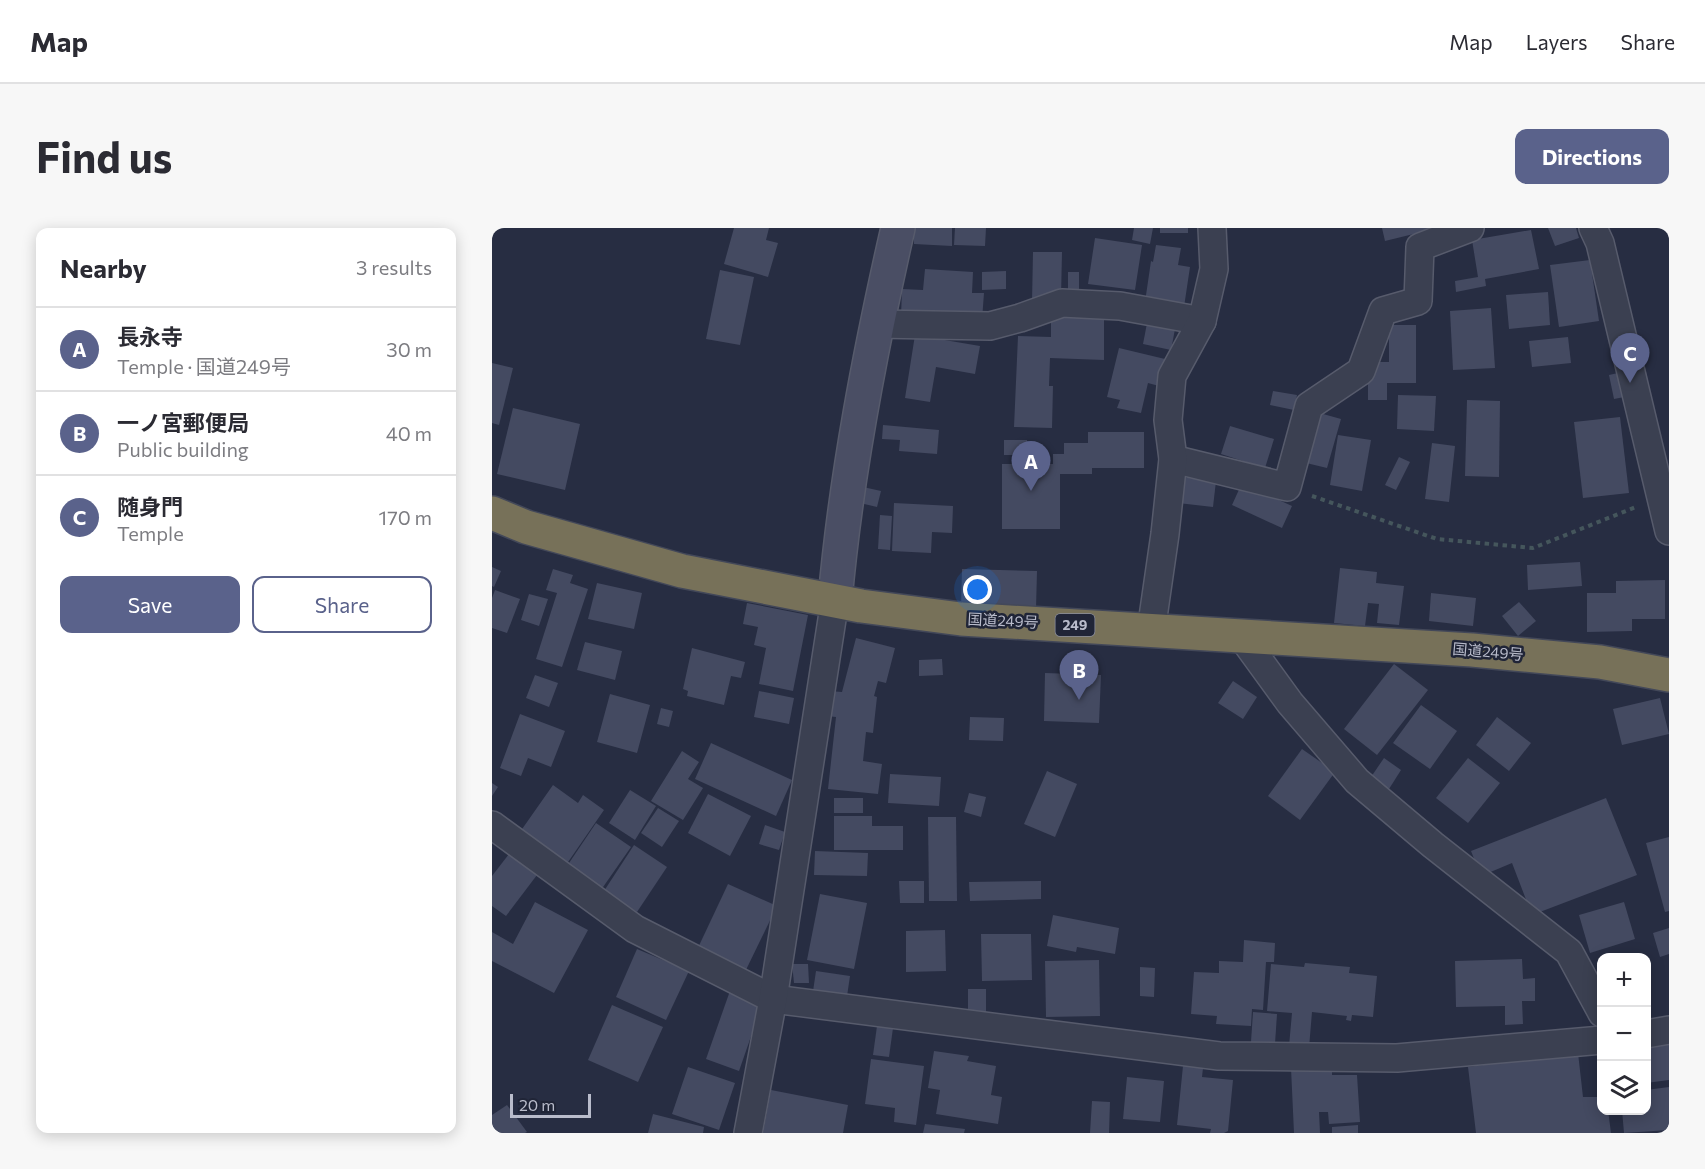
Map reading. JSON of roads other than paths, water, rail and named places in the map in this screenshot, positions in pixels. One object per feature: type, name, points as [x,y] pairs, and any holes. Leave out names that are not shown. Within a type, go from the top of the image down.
[{"type":"highway","name":"国道249号","points":[[492,513],[526,526],[682,571],[861,606],[961,619],[1472,650],[1600,662],[1669,675]]},
{"type":"street","points":[[748,1133],[773,999],[835,600],[841,530],[876,324],[898,228]]},
{"type":"street","points":[[1151,631],[1173,459],[1168,420],[1172,376],[1202,321],[1214,269],[1212,228]]},
{"type":"street","points":[[1173,459],[1287,487],[1309,406],[1361,371],[1383,311],[1418,301],[1420,247],[1470,228]]},
{"type":"street","points":[[1593,228],[1600,243],[1629,359],[1656,481],[1666,492],[1669,531]]},
{"type":"street","points":[[876,324],[990,326],[1062,303],[1120,306],[1202,321]]},
{"type":"street","points":[[1242,637],[1290,703],[1357,781],[1433,845],[1569,952],[1599,1007]]},
{"type":"street","points":[[492,825],[635,929],[773,999],[1219,1056],[1397,1058],[1597,1040]]},
{"type":"street","points":[[1651,1033],[1669,1030]]},
{"type":"place","name":"随身門","points":[[1630,383]]},
{"type":"place","name":"長永寺","points":[[1031,491]]},
{"type":"place","name":"一ノ宮郵便局","points":[[1079,700]]}]
